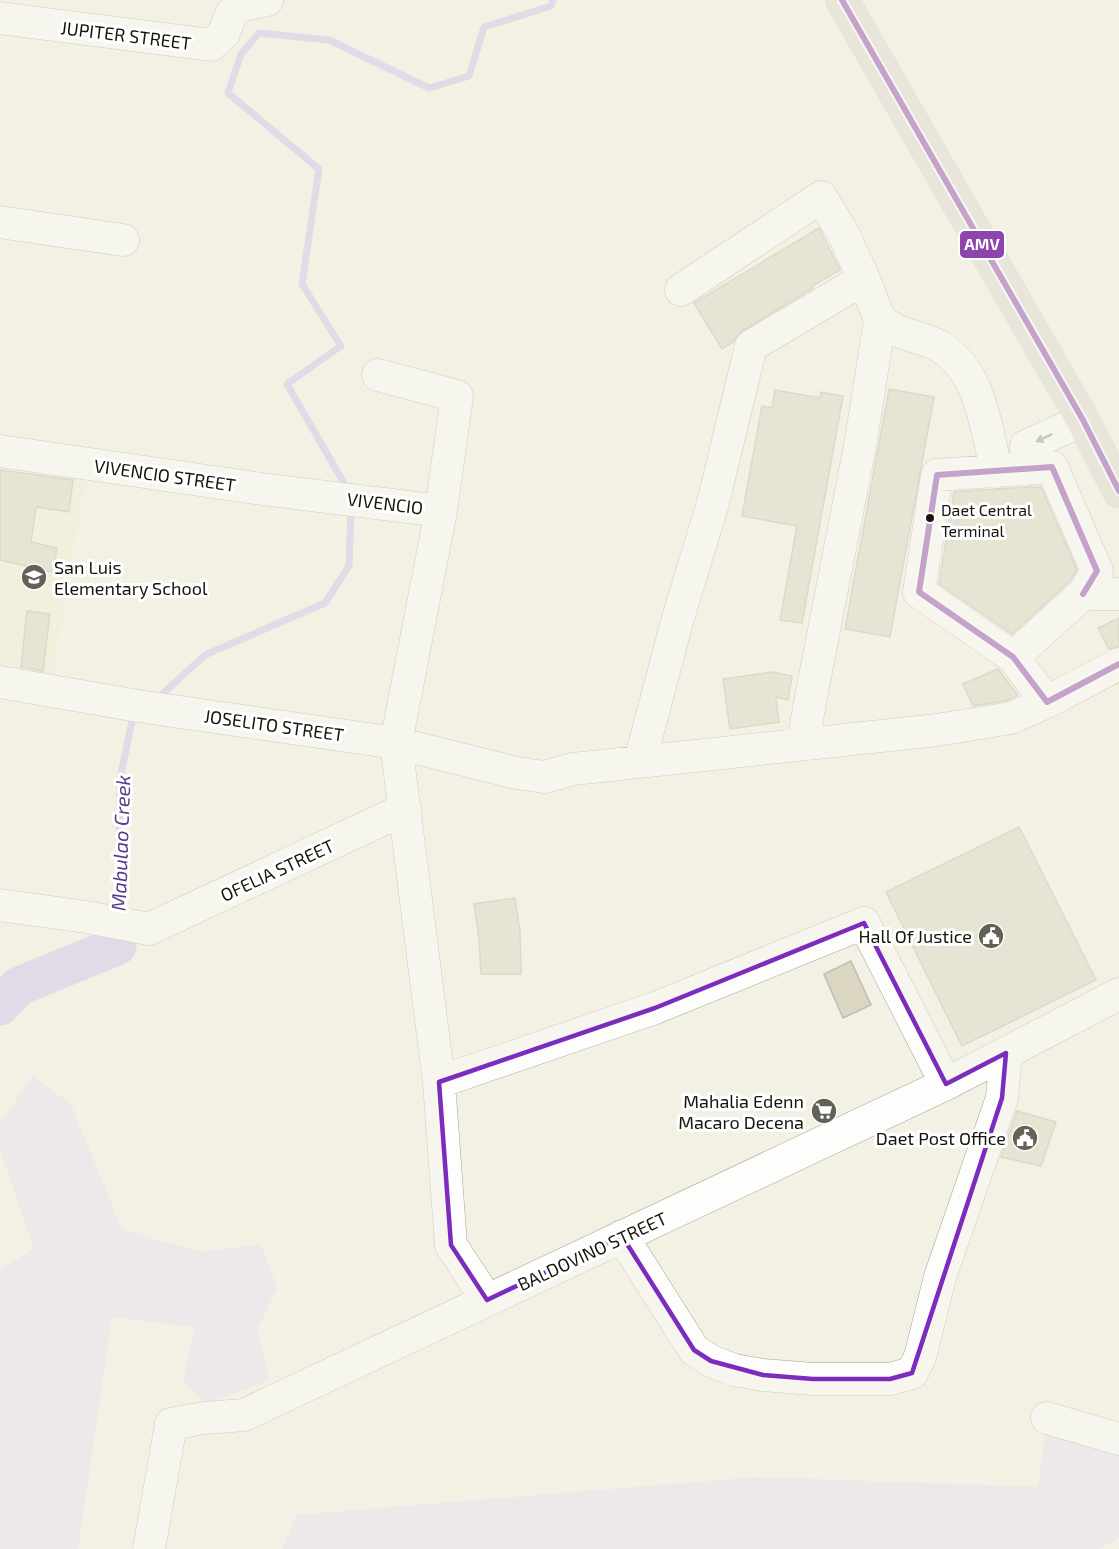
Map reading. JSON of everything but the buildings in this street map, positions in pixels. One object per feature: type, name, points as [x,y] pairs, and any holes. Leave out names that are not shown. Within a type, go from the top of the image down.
[{"type":"highway","points":[[842,0],[1083,420],[1119,492]]},
{"type":"street","name":"JUPITER STREET","points":[[0,18],[211,45],[224,33],[231,14],[242,5],[267,0]]},
{"type":"street","points":[[681,290],[821,197],[843,233],[880,320],[860,446],[803,744]]},
{"type":"street","points":[[0,222],[123,240]]},
{"type":"street","points":[[640,761],[678,618],[712,503],[751,346],[864,279]]},
{"type":"street","points":[[880,320],[900,332],[937,345],[955,358],[967,372],[976,390],[1011,471]]},
{"type":"street","points":[[378,375],[457,396],[441,511],[396,743],[439,1082],[451,1245],[487,1300]]},
{"type":"street","points":[[1011,471],[1026,446],[1083,420]]},
{"type":"street","name":"VIVENCIO STREET","points":[[0,451],[262,489],[330,496]]},
{"type":"street","points":[[1012,657],[1083,594],[1097,571],[1052,468],[937,475],[919,592],[1012,657],[1047,702]]},
{"type":"street","name":"VIVENCIO","points":[[330,496],[441,511]]},
{"type":"street","points":[[1083,594],[1119,594]]},
{"type":"street","name":"JOSELITO STREET","points":[[0,682],[145,707],[396,743],[517,773],[544,777],[573,769],[937,730],[1011,717],[1047,702],[1119,664]]},
{"type":"street","name":"OFELIA STREET","points":[[0,905],[86,917],[149,929],[405,809]]},
{"type":"street","points":[[439,1082],[655,1008],[864,923],[946,1084]]},
{"type":"street","name":"BALDOVINO STREET","points":[[149,1549],[171,1424],[204,1418],[244,1415],[946,1084],[1119,994]]},
{"type":"street","points":[[622,1236],[694,1350],[711,1361],[734,1370],[813,1379],[890,1378],[912,1372],[920,1357],[940,1277],[1002,1098],[1006,1053]]},
{"type":"street","points":[[1047,1418],[1119,1439]]},
{"type":"highlighted area","points":[[864,923],[946,1084],[1006,1053],[1002,1098],[912,1373],[890,1379],[813,1379],[763,1375],[711,1361],[694,1350],[622,1236],[487,1300],[451,1245],[439,1082],[655,1008]]},
{"type":"shaded area","name":"San Luis Elementary School","points":[[0,460],[86,475],[50,688],[0,679]]},
{"type":"shaded area","points":[[32,1076],[71,1104],[122,1230],[201,1252],[261,1244],[277,1288],[257,1330],[270,1380],[207,1404],[183,1381],[194,1327],[112,1317],[78,1549],[0,1549],[0,1269],[34,1249],[0,1150],[0,1124]]},
{"type":"shaded area","points":[[1045,1434],[1119,1455],[1119,1538],[1100,1549],[282,1549],[296,1515],[757,1477],[1038,1487]]},
{"type":"waterway","name":"Mabulao Creek","points":[[348,490],[287,384],[341,346],[302,284],[319,169],[228,93],[241,54],[259,33],[329,40],[429,88],[469,76],[484,27],[551,6],[553,0]]},
{"type":"waterway","name":"Mabulao Creek","points":[[158,698],[205,655],[325,603],[349,566],[351,507]]},
{"type":"waterway","name":"Mabulao Creek","points":[[118,917],[120,779],[132,721],[138,716]]},
{"type":"waterway","name":"Mabulao Creek","points":[[117,931],[117,946]]},
{"type":"waterway","name":"Mabulao Creek","points":[[0,1006],[19,986],[117,946]]},
{"type":"transit line","name":"AMV","points":[[842,0],[1083,420],[1119,491]]},
{"type":"transit line","name":"AMV","points":[[1083,594],[1097,571],[1052,467],[937,475],[919,592],[1013,657],[1047,702],[1119,664]]},
{"type":"place","name":"Daet Central Terminal","points":[[930,518]]},
{"type":"place","name":"San Luis Elementary School","points":[[34,577]]},
{"type":"place","name":"Hall Of Justice","points":[[991,936]]},
{"type":"place","name":"Mahalia Edenn Macaro Decena","points":[[824,1111]]},
{"type":"place","name":"Daet Post Office","points":[[1025,1138]]}]
